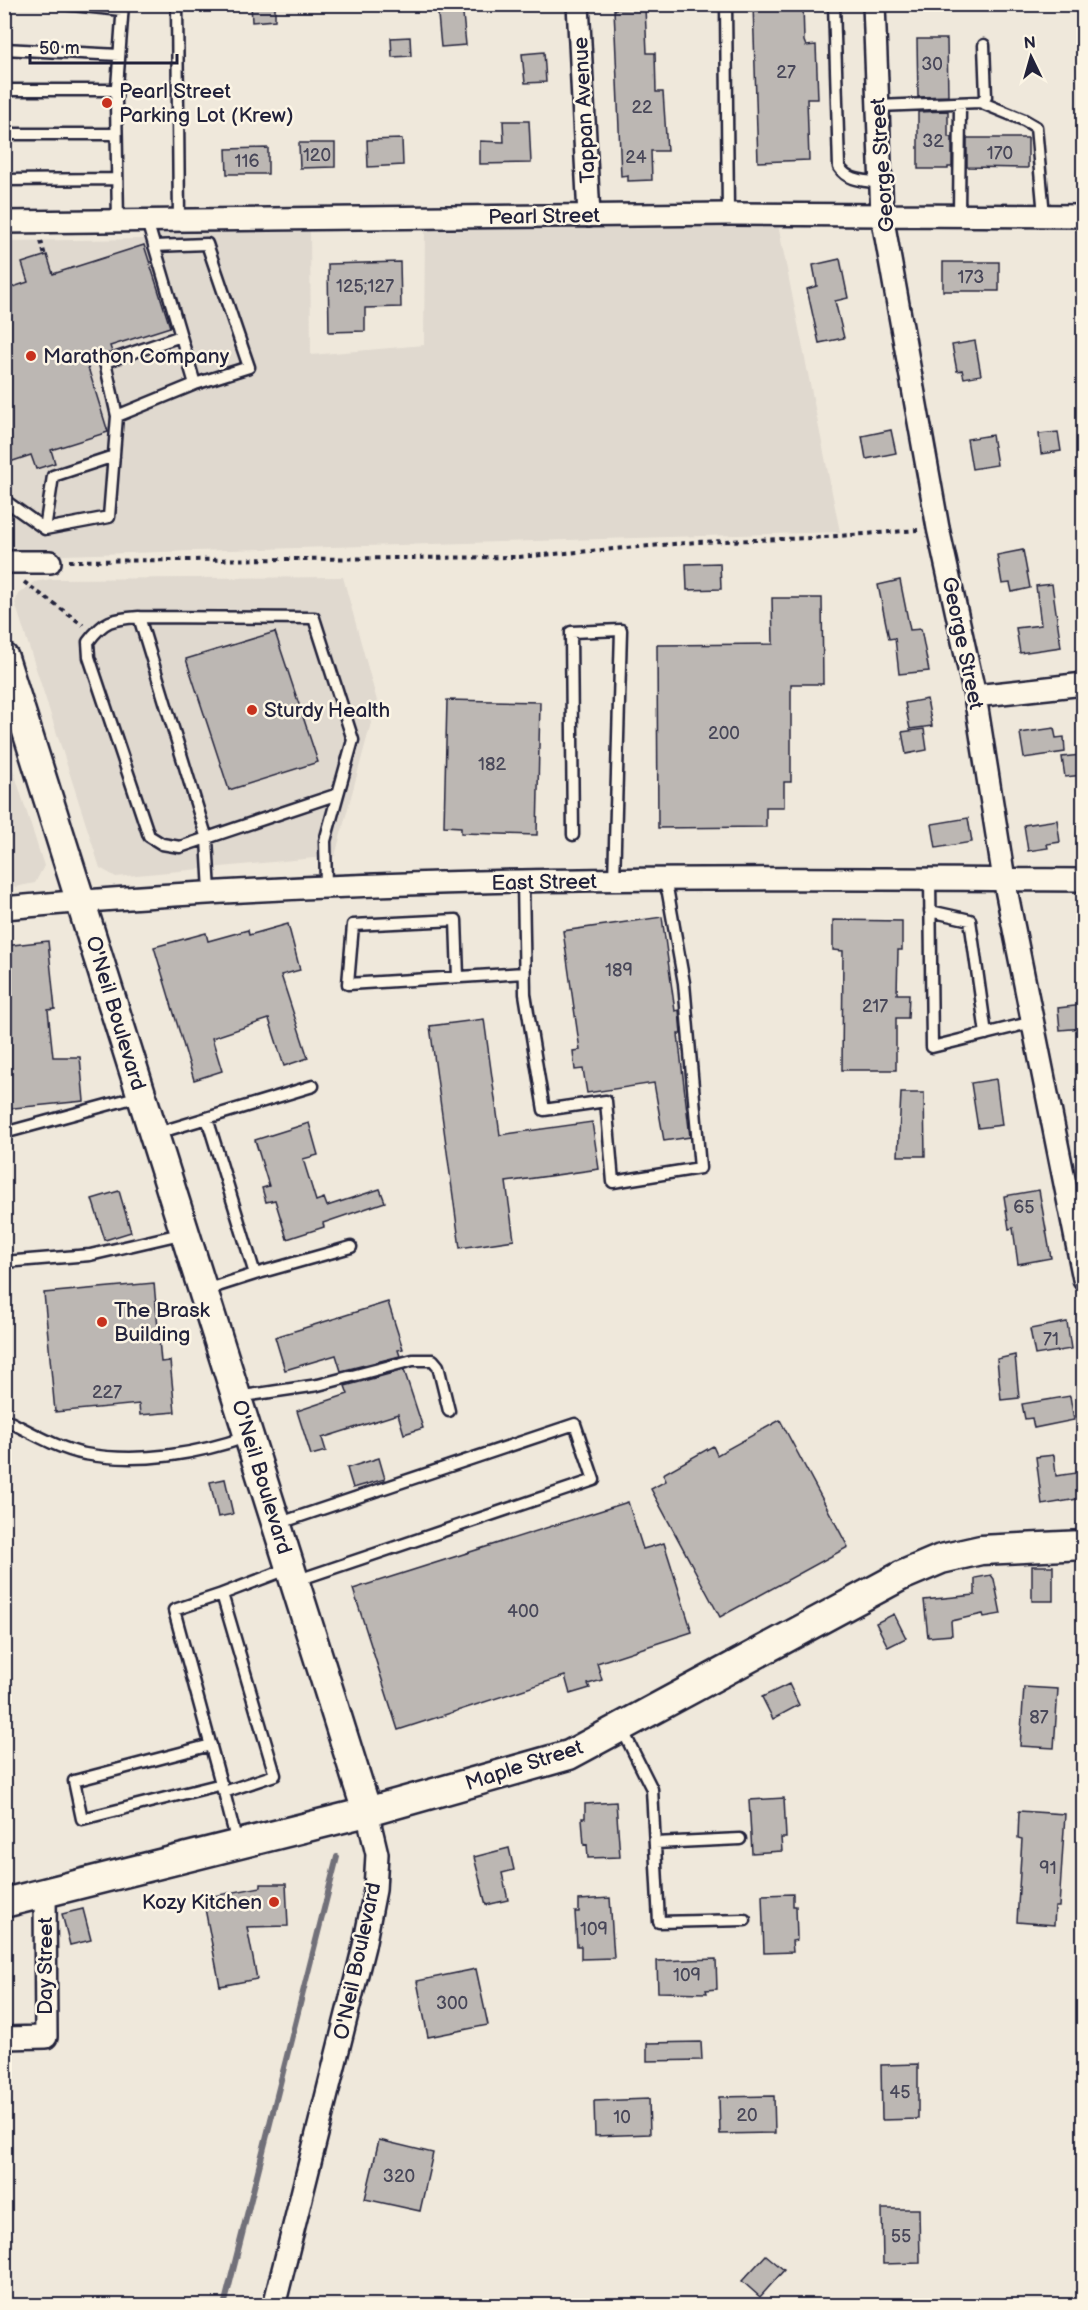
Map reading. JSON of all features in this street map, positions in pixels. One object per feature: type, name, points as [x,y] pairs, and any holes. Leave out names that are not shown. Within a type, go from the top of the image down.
[{"type":"main road","name":"O'Neil Boulevard","points":[[4,658],[367,1812]]},
{"type":"main road","name":"Maple Street","points":[[4,1903],[367,1812],[569,1755],[901,1576],[941,1559],[981,1550],[1083,1545]]},
{"type":"street","name":"Tappan Avenue","points":[[578,4],[589,216]]},
{"type":"street","name":"George Street","points":[[874,4],[882,214],[938,528],[975,696],[1004,879],[1083,1279]]},
{"type":"street","name":"Pearl Street","points":[[4,222],[728,214],[1083,216]]},
{"type":"street","points":[[4,562],[50,562]]},
{"type":"street","points":[[975,696],[1083,684]]},
{"type":"street","name":"East Street","points":[[4,908],[210,892],[326,886],[663,880],[1083,880]]},
{"type":"street","name":"O'Neil Boulevard","points":[[274,2306],[375,1890],[377,1854],[367,1812]]},
{"type":"street","name":"Day Street","points":[[4,2038],[46,2037],[45,1894]]},
{"type":"lane","points":[[62,4],[122,8],[116,90],[118,222]]},
{"type":"lane","points":[[177,4],[179,221]]},
{"type":"lane","points":[[726,4],[728,214]]},
{"type":"lane","points":[[834,4],[839,167],[845,176],[880,183]]},
{"type":"lane","points":[[980,102],[986,97],[984,45]]},
{"type":"lane","points":[[4,49],[119,54]]},
{"type":"lane","points":[[4,90],[116,90]]},
{"type":"lane","points":[[878,106],[960,105],[980,102],[1024,120],[1036,128],[1044,215]]},
{"type":"lane","points":[[958,216],[960,105]]},
{"type":"lane","points":[[4,134],[116,134]]},
{"type":"lane","points":[[4,180],[117,179]]},
{"type":"lane","points":[[147,221],[195,384]]},
{"type":"lane","points":[[117,416],[195,384],[249,367],[207,244],[154,246]]},
{"type":"lane","points":[[4,500],[45,529],[109,517],[117,416],[105,362],[181,336]]},
{"type":"lane","points":[[45,529],[53,476],[114,456]]},
{"type":"lane","points":[[326,886],[325,841],[353,740],[314,618],[139,617],[116,619],[101,625],[88,642],[89,657],[149,836],[162,844],[180,847],[338,794]]},
{"type":"lane","points":[[139,617],[207,839],[210,892]]},
{"type":"lane","points":[[573,835],[570,632],[621,630],[614,881]]},
{"type":"lane","points":[[930,879],[930,1044],[936,1047],[1032,1022]]},
{"type":"lane","points":[[523,882],[524,972],[544,1110],[606,1101],[614,1182],[700,1168],[684,983],[668,893],[663,880]]},
{"type":"lane","points":[[930,911],[970,920],[986,1034]]},
{"type":"lane","points":[[458,977],[456,920],[353,925],[348,984],[458,977],[524,972]]},
{"type":"lane","points":[[154,1134],[313,1086]]},
{"type":"lane","points":[[4,1133],[142,1096]]},
{"type":"lane","points":[[207,1118],[255,1275]]},
{"type":"lane","points":[[4,1262],[90,1255],[185,1233]]},
{"type":"lane","points":[[203,1291],[351,1247]]},
{"type":"lane","points":[[237,1397],[318,1385],[413,1360],[433,1360],[438,1366],[449,1411]]},
{"type":"lane","points":[[4,1419],[84,1454],[104,1456],[135,1458],[206,1451],[249,1436]]},
{"type":"lane","points":[[238,1845],[174,1610],[594,1480],[575,1424],[276,1524]]},
{"type":"lane","points":[[211,1745],[74,1781],[82,1819],[275,1775],[222,1594]]},
{"type":"lane","points":[[621,1727],[652,1789],[659,1922],[745,1920]]},
{"type":"lane","points":[[655,1843],[740,1839]]},
{"type":"path","points":[[40,237],[45,256]]},
{"type":"path","points":[[50,562],[518,557],[697,542],[811,538],[938,528]]},
{"type":"path","points":[[23,582],[87,627]]},
{"type":"shaded area","name":"Marathon Company","points":[[778,225],[840,532],[30,556],[5,548],[9,542],[4,540],[4,241],[145,239],[144,232],[310,231],[311,355],[424,345],[425,228]]},
{"type":"shaded area","points":[[343,577],[377,701],[335,856],[116,877],[100,868],[15,603],[18,594],[34,582],[51,579]]},
{"type":"shaded area","points":[[4,741],[44,866],[35,883],[5,889]]},
{"type":"building","points":[[251,4],[275,4],[275,20],[252,22]]},
{"type":"building","points":[[437,4],[462,4],[466,45],[441,47]]},
{"type":"building","points":[[753,4],[803,4],[804,41],[806,46],[816,45],[818,99],[807,99],[809,160],[758,162]]},
{"type":"building","points":[[645,8],[647,53],[655,53],[656,92],[663,92],[667,151],[651,151],[652,180],[628,181],[628,175],[621,176],[614,9]]},
{"type":"building","points":[[410,37],[411,56],[392,57],[391,38]]},
{"type":"building","points":[[917,39],[947,39],[948,96],[918,97]]},
{"type":"building","points":[[544,52],[546,82],[525,83],[522,54]]},
{"type":"building","points":[[948,111],[948,137],[952,137],[952,167],[918,169],[918,112]]},
{"type":"building","points":[[503,121],[529,121],[531,163],[480,164],[480,141],[504,142]]},
{"type":"building","points":[[967,138],[1028,138],[1028,168],[967,167]]},
{"type":"building","points":[[402,139],[403,165],[368,167],[367,140]]},
{"type":"building","points":[[299,143],[335,143],[335,167],[300,168]]},
{"type":"building","points":[[268,148],[268,174],[227,174],[226,149]]},
{"type":"building","name":"Marathon Company","points":[[144,245],[170,327],[110,346],[112,352],[86,361],[108,432],[51,450],[55,463],[36,469],[31,455],[4,464],[4,290],[28,282],[22,263],[47,255],[53,274]]},
{"type":"building","points":[[840,259],[848,298],[835,301],[844,338],[819,343],[807,289],[817,286],[813,265]]},
{"type":"building","points":[[400,262],[401,307],[365,308],[365,331],[329,332],[328,264]]},
{"type":"building","points":[[943,262],[999,262],[999,291],[943,291]]},
{"type":"building","points":[[975,341],[981,375],[964,378],[962,370],[957,371],[952,345]]},
{"type":"building","points":[[891,430],[896,453],[866,459],[862,436]]},
{"type":"building","points":[[1058,432],[1061,451],[1041,454],[1039,434]]},
{"type":"building","points":[[992,435],[997,465],[972,469],[967,439]]},
{"type":"building","points":[[1023,550],[1030,588],[1012,592],[1010,583],[1002,584],[997,555]]},
{"type":"building","points":[[720,563],[721,589],[687,590],[686,564]]},
{"type":"building","points":[[900,580],[910,630],[921,629],[929,671],[899,674],[895,638],[889,639],[878,585]]},
{"type":"building","points":[[1052,584],[1061,647],[1020,653],[1016,628],[1041,625],[1036,586]]},
{"type":"building","points":[[772,598],[822,598],[823,684],[791,684],[791,782],[784,782],[784,807],[766,807],[766,827],[658,828],[657,645],[773,644]]},
{"type":"building","name":"Sturdy Health","points":[[275,632],[318,762],[229,790],[186,659]]},
{"type":"building","points":[[927,699],[932,726],[910,729],[905,703]]},
{"type":"building","points":[[447,700],[540,702],[537,835],[461,833],[461,827],[444,826]]},
{"type":"building","points":[[1054,728],[1056,738],[1064,737],[1065,752],[1024,758],[1020,733]]},
{"type":"building","points":[[924,729],[927,750],[906,754],[902,732]]},
{"type":"building","points":[[1081,755],[1083,775],[1065,777],[1062,757]]},
{"type":"building","points":[[968,818],[972,842],[936,848],[932,824]]},
{"type":"building","points":[[1057,820],[1060,842],[1047,844],[1048,848],[1028,851],[1024,825]]},
{"type":"building","points":[[662,917],[675,1011],[679,1010],[681,1034],[678,1034],[690,1137],[664,1141],[654,1083],[587,1093],[583,1069],[575,1070],[573,1051],[580,1050],[563,931]]},
{"type":"building","points":[[833,920],[902,921],[902,950],[898,950],[897,994],[909,994],[908,1018],[896,1018],[896,1070],[842,1070],[843,951],[833,950]]},
{"type":"building","points":[[288,924],[300,970],[281,975],[308,1058],[284,1066],[269,1019],[212,1038],[222,1071],[194,1080],[154,947],[206,933],[208,941],[248,930],[249,935]]},
{"type":"building","points":[[48,941],[55,1009],[48,1010],[53,1057],[80,1057],[84,1101],[4,1109],[4,946]]},
{"type":"building","points":[[1083,1005],[1083,1028],[1060,1030],[1058,1008]]},
{"type":"building","points":[[484,1019],[500,1135],[592,1122],[599,1169],[506,1182],[514,1240],[460,1248],[430,1026]]},
{"type":"building","points":[[996,1079],[1002,1125],[978,1128],[971,1083]]},
{"type":"building","points":[[901,1093],[924,1093],[925,1156],[898,1156]]},
{"type":"building","points":[[309,1123],[318,1155],[303,1159],[316,1201],[324,1198],[327,1206],[380,1189],[385,1202],[323,1223],[324,1227],[287,1239],[275,1200],[266,1202],[262,1188],[269,1186],[255,1140]]},
{"type":"building","points":[[1039,1190],[1051,1258],[1018,1264],[1013,1228],[1009,1229],[1004,1196]]},
{"type":"building","points":[[119,1191],[131,1232],[105,1240],[92,1199]]},
{"type":"building","points":[[154,1283],[161,1362],[170,1361],[175,1412],[140,1415],[139,1404],[55,1412],[44,1293]]},
{"type":"building","points":[[388,1302],[403,1349],[398,1350],[400,1356],[341,1371],[336,1355],[285,1370],[275,1337]]},
{"type":"building","points":[[1067,1322],[1071,1349],[1035,1355],[1030,1329]]},
{"type":"building","points":[[1015,1355],[1019,1398],[1001,1400],[997,1359]]},
{"type":"building","points":[[404,1370],[423,1428],[404,1434],[398,1414],[322,1438],[326,1451],[311,1455],[297,1411],[348,1394],[345,1386]]},
{"type":"building","points":[[1070,1396],[1074,1420],[1034,1428],[1032,1418],[1025,1419],[1022,1404]]},
{"type":"building","points":[[780,1420],[848,1547],[720,1617],[651,1489],[666,1481],[663,1474],[713,1446],[717,1455]]},
{"type":"building","points":[[1054,1455],[1056,1476],[1083,1472],[1083,1498],[1042,1505],[1036,1457]]},
{"type":"building","points":[[379,1458],[385,1479],[353,1488],[347,1468]]},
{"type":"building","points":[[225,1479],[233,1514],[218,1517],[210,1482]]},
{"type":"building","points":[[628,1502],[643,1549],[664,1543],[692,1632],[597,1663],[602,1680],[588,1684],[590,1688],[570,1694],[565,1676],[398,1730],[353,1589]]},
{"type":"building","points":[[1032,1566],[1053,1566],[1053,1601],[1032,1601]]},
{"type":"building","points":[[991,1575],[994,1579],[1001,1614],[984,1617],[983,1614],[951,1621],[952,1635],[928,1637],[924,1600],[975,1595],[975,1578]]},
{"type":"building","points":[[894,1614],[906,1638],[888,1647],[876,1623]]},
{"type":"building","points":[[789,1684],[799,1705],[773,1719],[762,1697]]},
{"type":"building","points":[[1024,1687],[1058,1689],[1054,1748],[1020,1746]]},
{"type":"building","points":[[784,1798],[786,1838],[781,1838],[782,1851],[752,1853],[749,1800]]},
{"type":"building","points":[[616,1802],[620,1857],[588,1858],[587,1844],[584,1845],[582,1818],[585,1818],[585,1804]]},
{"type":"building","points":[[1019,1811],[1065,1814],[1059,1907],[1055,1907],[1054,1925],[1017,1922],[1022,1839],[1018,1838]]},
{"type":"building","points":[[509,1848],[514,1870],[502,1873],[508,1900],[486,1905],[474,1857]]},
{"type":"building","points":[[261,1884],[286,1884],[288,1926],[247,1927],[257,1979],[220,1986],[203,1898],[261,1887]]},
{"type":"building","points":[[793,1894],[793,1906],[796,1906],[797,1940],[792,1941],[793,1952],[764,1953],[762,1895]]},
{"type":"building","points":[[610,1898],[614,1958],[581,1959],[581,1946],[577,1946],[575,1912],[579,1912],[579,1900]]},
{"type":"building","points":[[83,1909],[91,1940],[70,1945],[62,1914]]},
{"type":"building","points":[[716,1959],[717,1989],[706,1990],[707,1993],[658,1992],[657,1961]]},
{"type":"building","points":[[476,1969],[488,2025],[428,2037],[417,1981]]},
{"type":"building","points":[[701,2042],[702,2060],[647,2061],[647,2043]]},
{"type":"building","points":[[918,2064],[918,2119],[882,2120],[881,2065]]},
{"type":"building","points":[[774,2096],[775,2133],[720,2134],[719,2097]]},
{"type":"building","points":[[649,2099],[650,2134],[595,2136],[594,2101]]},
{"type":"building","points":[[379,2140],[433,2153],[420,2211],[365,2199]]},
{"type":"building","points":[[882,2209],[919,2209],[920,2263],[883,2264]]},
{"type":"building","points":[[766,2255],[784,2270],[760,2297],[742,2281]]},
{"type":"waterway","points":[[224,2306],[337,1857]]},
{"type":"place","name":"Pearl Street Parking Lot (Krew)","points":[[107,103]]},
{"type":"place","name":"Marathon Company","points":[[31,356]]},
{"type":"place","name":"Sturdy Health","points":[[252,710]]},
{"type":"place","name":"The Brask Building","points":[[102,1322]]},
{"type":"place","name":"Kozy Kitchen","points":[[274,1902]]}]
